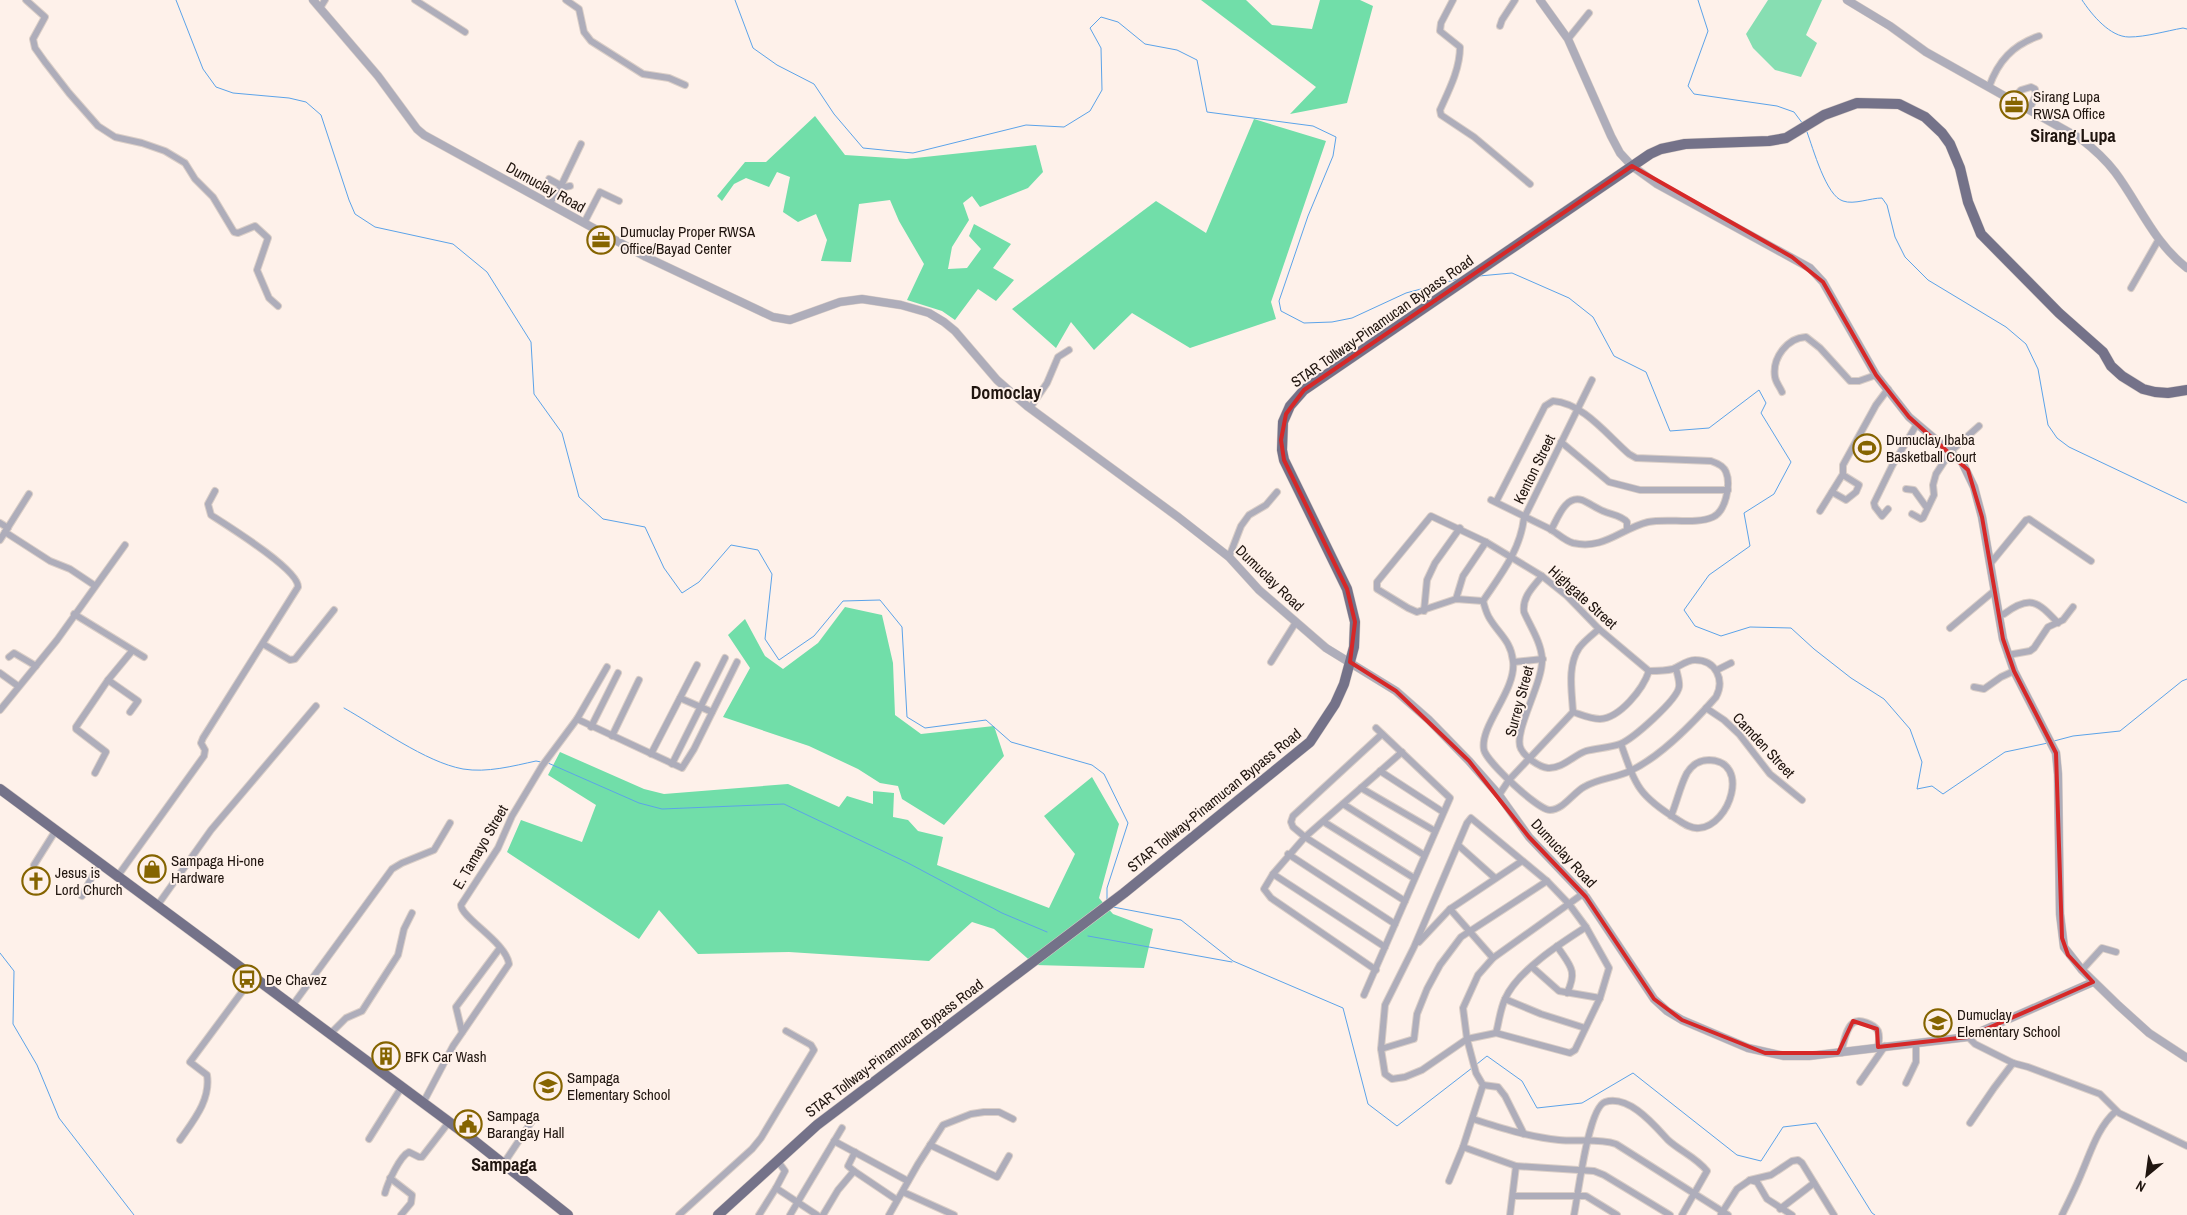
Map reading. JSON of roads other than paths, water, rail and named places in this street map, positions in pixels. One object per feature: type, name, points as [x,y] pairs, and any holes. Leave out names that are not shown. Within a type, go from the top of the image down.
[{"type":"main road","name":"STAR Tollway-Pinamucan Bypass Road","points":[[718,1215],[777,1160],[846,1102],[1124,893],[1310,742],[1335,704],[1344,684],[1354,647],[1355,622],[1347,589],[1284,460],[1281,431],[1290,406],[1304,390],[1650,154],[1672,146],[1696,143],[1768,141],[1786,138],[1824,114],[1857,103],[1899,104],[1925,117],[1942,132],[1950,144],[1960,168],[1968,202],[1981,234],[2059,313],[2103,352],[2112,366],[2122,376],[2143,389],[2155,392],[2168,394],[2187,390]]},
{"type":"main road","points":[[0,789],[56,830],[97,868],[117,877],[157,906],[504,1163],[568,1215]]},
{"type":"street","points":[[26,0],[44,17],[33,39],[38,52],[69,93],[98,126],[115,137],[142,143],[165,151],[185,164],[195,179],[213,197],[234,232],[238,233],[255,226],[268,238],[257,270],[269,298],[278,306]]},
{"type":"street","name":"Dumuclay Road","points":[[313,0],[378,76],[417,128],[438,143],[646,257],[773,318],[790,320],[840,302],[862,299],[901,305],[929,313],[955,331],[997,380],[1030,408],[1229,557],[1259,590],[1326,648],[1403,697],[1469,761],[1499,794],[1529,837],[1585,895],[1654,999],[1667,1011],[1682,1020],[1748,1048],[1765,1053],[1809,1056],[1968,1037],[2093,982]]},
{"type":"street","points":[[320,8],[325,0]]},
{"type":"street","points":[[415,0],[465,32]]},
{"type":"street","points":[[566,0],[579,9],[584,32],[591,41],[642,74],[669,78],[685,85]]},
{"type":"street","points":[[1453,0],[1440,27],[1440,31],[1460,47],[1460,57],[1454,79],[1440,110],[1441,115],[1474,137],[1530,184]]},
{"type":"street","points":[[1500,26],[1515,0]]},
{"type":"street","points":[[1540,0],[1568,38],[1610,136],[1620,153],[1632,166],[1657,184],[1810,268],[1823,282],[1876,375],[1917,424],[1951,451],[1968,470],[1978,498],[2003,639],[2014,671],[2056,753],[2060,914],[2062,938],[2068,955],[2093,982],[2149,1033],[2187,1058]]},
{"type":"street","points":[[1847,0],[1890,26],[1926,52],[2081,140],[2101,156],[2115,172],[2159,239],[2187,268]]},
{"type":"street","points":[[1568,38],[1590,13]]},
{"type":"street","points":[[1989,87],[1994,72],[2001,62],[2021,42],[2039,36]]},
{"type":"street","points":[[2012,100],[2021,90],[2031,87],[2035,89],[2036,95],[2029,110]]},
{"type":"street","points":[[549,204],[581,144]]},
{"type":"street","points":[[549,179],[560,186],[570,186]]},
{"type":"street","points":[[584,224],[600,192],[619,201]]},
{"type":"street","points":[[2131,288],[2159,239]]},
{"type":"street","points":[[1782,392],[1776,380],[1775,371],[1778,358],[1786,346],[1799,338],[1806,337],[1820,348],[1850,381],[1859,381],[1876,375]]},
{"type":"street","points":[[1030,408],[1047,383],[1058,357],[1069,350]]},
{"type":"street","name":"Kenton Street","points":[[1482,601],[1513,557],[1523,531],[1524,518],[1592,380]]},
{"type":"street","points":[[1820,511],[1843,475],[1843,465],[1876,405],[1888,389]]},
{"type":"street","points":[[1553,401],[1562,401],[1579,409],[1629,454],[1636,458],[1712,460],[1720,464],[1726,471],[1728,490],[1720,512],[1714,517],[1703,519],[1659,520],[1627,529],[1601,544],[1572,542],[1494,501],[1545,406],[1553,401]]},
{"type":"street","points":[[1888,509],[1882,516],[1875,508],[1874,503],[1892,466],[1917,424]]},
{"type":"street","points":[[1912,514],[1922,518],[1934,495],[1935,477],[1951,451],[1979,426]]},
{"type":"street","points":[[1561,442],[1609,482],[1640,490],[1728,490]]},
{"type":"street","points":[[1832,492],[1846,500],[1856,492],[1858,484],[1843,475]]},
{"type":"street","points":[[1906,489],[1914,490],[1927,508]]},
{"type":"street","points":[[117,877],[204,756],[205,750],[201,742],[203,738],[298,587],[298,582],[274,559],[212,515],[208,504],[215,491]]},
{"type":"street","points":[[1229,557],[1241,526],[1249,515],[1266,505],[1277,492]]},
{"type":"street","points":[[0,540],[29,494]]},
{"type":"street","points":[[1551,530],[1566,504],[1574,499],[1582,500],[1604,512],[1623,517],[1627,522],[1627,529]]},
{"type":"street","name":"Highgate Street","points":[[1424,610],[1418,612],[1408,608],[1377,589],[1376,586],[1426,519],[1431,516],[1460,528],[1486,542],[1542,576],[1566,596],[1599,629],[1649,671]]},
{"type":"street","points":[[1990,564],[2026,520],[2029,519],[2091,561]]},
{"type":"street","points":[[0,523],[6,530],[50,561],[70,569],[94,585]]},
{"type":"street","points":[[1460,528],[1435,563],[1427,580],[1424,610],[1456,599],[1482,601],[1488,617],[1503,634],[1509,645],[1514,662],[1511,680],[1487,730],[1484,752],[1509,780],[1538,806],[1549,810],[1557,809],[1579,790],[1595,780],[1630,771],[1667,746],[1706,708],[1720,689],[1721,680],[1717,670],[1708,664],[1696,660],[1676,668],[1649,671],[1644,684],[1637,694],[1617,712],[1600,719],[1588,718],[1573,712]]},
{"type":"street","points":[[1456,599],[1463,576],[1486,542]]},
{"type":"street","points":[[0,710],[36,666],[124,545]]},
{"type":"street","name":"Surrey Street","points":[[1530,759],[1521,751],[1519,738],[1540,678],[1543,659],[1540,646],[1523,606],[1524,599],[1542,576]]},
{"type":"street","points":[[1950,628],[1994,591]]},
{"type":"street","points":[[2004,614],[2012,608],[2036,602],[2058,622]]},
{"type":"street","points":[[2008,655],[2030,651],[2048,627],[2063,620],[2073,607]]},
{"type":"street","points":[[263,644],[290,660],[295,659],[334,610]]},
{"type":"street","points":[[74,614],[144,657]]},
{"type":"street","points":[[1271,662],[1296,622]]},
{"type":"street","points":[[1499,794],[1509,780],[1573,712],[1572,678],[1574,657],[1579,647],[1599,629]]},
{"type":"street","points":[[95,773],[106,752],[76,729],[76,727],[108,680],[132,651]]},
{"type":"street","points":[[9,657],[14,653],[18,654],[36,666]]},
{"type":"street","points":[[672,764],[725,658]]},
{"type":"street","points":[[1514,662],[1543,659]]},
{"type":"street","points":[[607,667],[577,719],[681,768],[684,767],[737,662]]},
{"type":"street","points":[[1717,670],[1731,663]]},
{"type":"street","points":[[651,754],[697,665]]},
{"type":"street","points":[[1530,759],[1543,767],[1555,768],[1585,752],[1620,744],[1649,724],[1677,693],[1679,682],[1676,668]]},
{"type":"street","points":[[1974,688],[1984,690],[2001,677],[2014,671]]},
{"type":"street","points":[[0,673],[18,686]]},
{"type":"street","points":[[591,726],[618,673]]},
{"type":"street","points":[[108,680],[138,700],[130,712]]},
{"type":"street","points":[[612,736],[638,680]]},
{"type":"street","points":[[680,698],[712,712]]},
{"type":"street","points":[[157,906],[212,830],[316,706]]},
{"type":"street","name":"Camden Street","points":[[1706,708],[1739,734],[1770,774],[1802,800]]},
{"type":"street","name":"E. Tamayo Street","points":[[423,1104],[462,1032],[509,964],[508,959],[500,948],[481,927],[463,913],[461,906],[498,848],[512,816],[554,748],[577,719]]},
{"type":"street","points":[[1364,995],[1450,798],[1376,728]]},
{"type":"street","points":[[1382,734],[1293,816],[1292,825],[1305,837],[1405,901]]},
{"type":"street","points":[[1620,744],[1640,792],[1655,806],[1671,816],[1688,826],[1698,829],[1709,826],[1719,818],[1729,801],[1734,782],[1731,772],[1721,763],[1712,760],[1700,760],[1687,774],[1671,816]]},
{"type":"street","points":[[1376,970],[1266,895],[1265,888],[1288,854],[1305,837],[1402,752]]},
{"type":"street","points":[[1380,771],[1443,812]]},
{"type":"street","points":[[1360,788],[1435,831]]},
{"type":"street","points":[[1343,804],[1424,855]]},
{"type":"street","points":[[1473,818],[1522,861],[1547,881],[1586,927],[1609,968],[1600,998],[1575,1050],[1570,1053],[1496,1033],[1468,1042],[1422,1070],[1405,1077],[1392,1078],[1385,1074],[1380,1049],[1385,1005],[1414,947],[1467,823],[1473,818]]},
{"type":"street","points":[[1324,822],[1414,878]]},
{"type":"street","points":[[292,1006],[392,869],[434,850],[450,823]]},
{"type":"street","points":[[34,865],[56,830]]},
{"type":"street","points":[[1458,845],[1495,878]]},
{"type":"street","points":[[1288,854],[1395,924]]},
{"type":"street","points":[[1414,947],[1450,910],[1522,861]]},
{"type":"street","points":[[82,896],[97,868]]},
{"type":"street","points":[[1273,874],[1385,947]]},
{"type":"street","points":[[1380,1049],[1414,1039],[1417,1014],[1427,989],[1440,965],[1461,937],[1469,930],[1547,881]]},
{"type":"street","points":[[1524,1134],[1505,1096],[1498,1088],[1483,1084],[1476,1072],[1468,1042],[1463,1008],[1478,975],[1493,958],[1585,895]]},
{"type":"street","points":[[1450,910],[1493,958]]},
{"type":"street","points":[[330,1034],[346,1018],[362,1011],[398,955],[404,930],[412,913]]},
{"type":"street","points":[[1496,1033],[1505,998],[1518,978],[1556,946],[1586,927]]},
{"type":"street","points":[[1556,946],[1571,967],[1574,979],[1567,994]]},
{"type":"street","points":[[462,1032],[456,1007],[500,948]]},
{"type":"street","points":[[2082,970],[2102,948],[2116,952]]},
{"type":"street","points":[[1532,968],[1551,985],[1567,994],[1600,998]]},
{"type":"street","points":[[180,1140],[202,1107],[208,1083],[207,1075],[190,1062],[253,977]]},
{"type":"street","points":[[1505,998],[1542,1014],[1586,1028]]},
{"type":"street","points":[[1841,1053],[1852,1023],[1857,1021],[1868,1023],[1877,1029],[1881,1046],[1860,1082]]},
{"type":"street","points":[[679,1215],[726,1174],[756,1143],[814,1050],[811,1045],[786,1031]]},
{"type":"street","points":[[1968,1037],[1975,1044],[2013,1064],[2028,1067],[2100,1094],[2116,1111],[2187,1146]]},
{"type":"street","points":[[1906,1083],[1916,1062],[1916,1043]]},
{"type":"street","points":[[1970,1124],[2013,1064]]},
{"type":"street","points":[[1449,1182],[1473,1119],[1483,1084]]},
{"type":"street","points":[[369,1139],[402,1088]]},
{"type":"street","points":[[1574,1215],[1593,1120],[1600,1105],[1606,1102],[1616,1102],[1630,1106],[1647,1117],[1669,1140],[1707,1172],[1682,1215]]},
{"type":"street","points":[[2062,1215],[2099,1134],[2110,1116],[2116,1111]]},
{"type":"street","points":[[889,1215],[943,1125],[970,1114],[984,1112],[999,1112],[1013,1119]]},
{"type":"street","points":[[504,1163],[534,1118]]},
{"type":"street","points":[[1473,1119],[1524,1134],[1559,1140],[1598,1140],[1616,1144],[1723,1214],[1737,1189],[1750,1180],[1771,1175],[1798,1160],[1802,1163],[1834,1215]]},
{"type":"street","points":[[385,1193],[390,1178],[404,1154],[409,1152],[422,1157],[449,1122]]},
{"type":"street","points":[[790,1215],[842,1128]]},
{"type":"street","points":[[834,1141],[908,1181]]},
{"type":"street","points":[[930,1145],[996,1177],[1009,1156]]},
{"type":"street","points":[[1463,1147],[1516,1166],[1582,1170],[1604,1175],[1670,1215]]},
{"type":"street","points":[[854,1152],[848,1166],[897,1200]]},
{"type":"street","points":[[759,1215],[785,1171],[777,1160]]},
{"type":"street","points":[[1510,1215],[1516,1166]]},
{"type":"street","points":[[823,1215],[838,1190],[854,1171]]},
{"type":"street","points":[[390,1178],[412,1195],[410,1203],[401,1215]]},
{"type":"street","points":[[1750,1180],[1757,1182],[1767,1199],[1792,1215]]},
{"type":"street","points":[[1780,1209],[1814,1183]]},
{"type":"street","points":[[776,1188],[817,1215]]},
{"type":"street","points":[[902,1192],[954,1215]]},
{"type":"street","points":[[1513,1196],[1586,1196],[1617,1215]]},
{"type":"waterway","points":[[176,0],[203,69],[216,87],[233,93],[289,98],[306,102],[321,115],[355,214],[375,227],[453,244],[487,272],[531,342],[534,394],[562,433],[579,497],[603,519],[645,527],[664,568],[682,593],[699,582],[731,545],[758,550],[772,574],[765,639],[779,660],[814,636],[843,601],[880,600],[902,627],[907,717],[925,728],[986,720],[1011,742],[1092,765],[1104,774],[1128,823],[1107,888],[1107,901]]},
{"type":"waterway","points":[[735,0],[753,48],[777,65],[814,84],[834,114],[863,148],[913,153],[1026,125],[1064,127],[1090,111],[1102,90],[1101,48],[1090,28],[1101,17],[1118,22],[1145,44],[1177,50],[1197,60],[1207,112],[1313,126],[1336,137],[1333,156],[1308,216],[1279,301],[1281,311],[1304,323],[1332,322],[1352,318],[1406,293],[1458,279]]},
{"type":"waterway","points":[[1698,0],[1708,31],[1688,86],[1694,94],[1777,106],[1794,112],[1803,124]]},
{"type":"waterway","points":[[2082,0],[2102,24],[2122,36],[2142,36],[2183,28],[2187,29]]},
{"type":"waterway","points":[[1807,132],[1821,171],[1837,197],[1847,202],[1882,198],[1887,205],[1895,237],[1905,257],[1928,280],[2006,327],[2026,344],[2038,369],[2048,425],[2057,438],[2069,447],[2187,503]]},
{"type":"waterway","points":[[1479,276],[1512,273],[1569,298],[1593,317],[1614,356],[1646,372],[1670,431],[1709,428],[1759,390],[1766,403],[1761,413],[1791,462],[1774,494],[1744,513],[1750,546],[1709,575],[1684,610],[1695,626],[1721,636],[1750,627],[1791,628],[1851,678],[1884,699],[1910,729],[1922,762],[1917,789],[1932,786],[1943,794],[2005,752],[2048,743]]},
{"type":"waterway","points":[[2054,741],[2073,736],[2120,731],[2187,679]]},
{"type":"waterway","points":[[344,708],[418,752],[448,765],[463,769],[481,770],[536,761],[541,762]]},
{"type":"waterway","points":[[548,763],[639,803],[662,809],[784,804],[908,863],[1002,913],[1047,932]]},
{"type":"waterway","points":[[1113,907],[1181,920],[1233,961],[1343,1008],[1368,1104],[1397,1126],[1472,1068]]},
{"type":"waterway","points":[[1088,936],[1232,962]]},
{"type":"waterway","points":[[0,953],[14,971],[13,1024],[37,1065],[59,1118],[134,1215]]},
{"type":"waterway","points":[[1477,1064],[1487,1056],[1522,1081],[1537,1108],[1582,1103],[1633,1073],[1737,1155],[1761,1161],[1783,1127],[1816,1123],[1875,1215]]},
{"type":"place","name":"Sirang Lupa RWSA Office","points":[[2014,105]]},
{"type":"place","name":"Dumuclay Proper RWSA Office/Bayad Center","points":[[601,240]]},
{"type":"place","name":"Dumuclay Ibaba Basketball Court","points":[[1867,448]]},
{"type":"place","name":"Sampaga Hi-one Hardware","points":[[152,869]]},
{"type":"place","name":"Jesus is Lord Church","points":[[36,881]]},
{"type":"place","name":"De Chavez","points":[[247,979]]},
{"type":"place","name":"Dumuclay Elementary School","points":[[1938,1023]]},
{"type":"place","name":"BFK Car Wash","points":[[386,1056]]},
{"type":"place","name":"Sampaga Elementary School","points":[[548,1086]]},
{"type":"place","name":"Sampaga Barangay Hall","points":[[468,1124]]},
{"type":"district","name":"Sirang Lupa","points":[[2073,135]]},
{"type":"district","name":"Domoclay","points":[[1006,392]]},
{"type":"district","name":"Sampaga","points":[[504,1164]]}]
